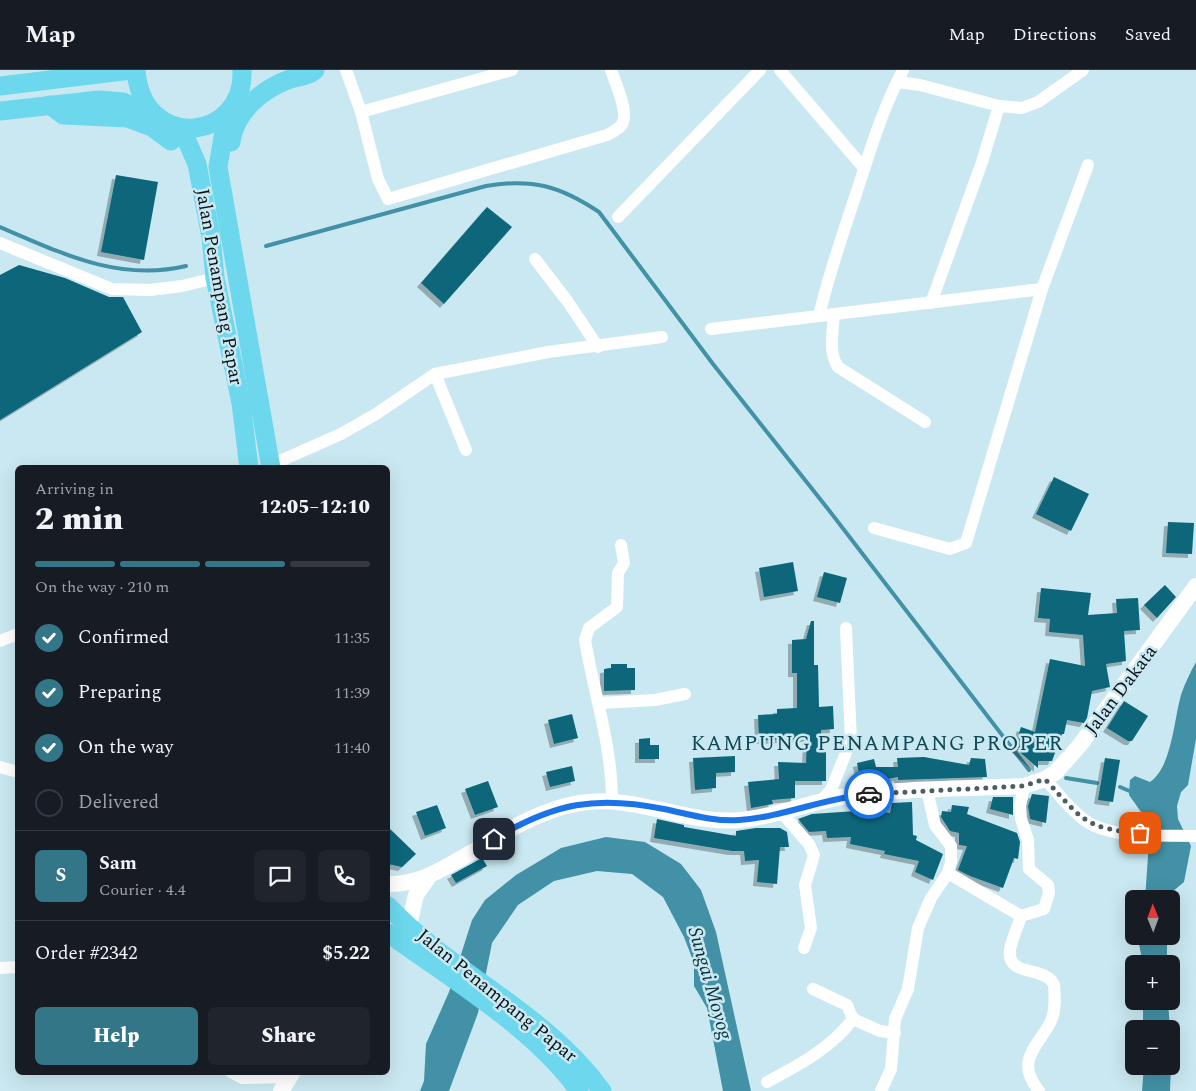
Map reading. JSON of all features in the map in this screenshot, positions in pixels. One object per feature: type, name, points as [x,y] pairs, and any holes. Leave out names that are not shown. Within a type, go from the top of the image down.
[{"type":"main road","points":[[0,86],[132,70]]},
{"type":"main road","points":[[136,70],[137,87],[144,103],[158,118]]},
{"type":"main road","points":[[239,95],[242,70]]},
{"type":"main road","points":[[0,111],[98,100],[123,102],[178,127],[196,128],[213,123],[227,113],[239,95],[261,79],[283,70]]},
{"type":"main road","points":[[227,217],[234,192],[229,151],[231,137],[241,116],[254,99],[272,86],[315,70]]},
{"type":"main road","points":[[50,105],[63,115],[128,118],[152,127],[185,155],[204,205]]},
{"type":"main road","name":"Jalan Penampang Papar","points":[[227,113],[218,167],[271,465]]},
{"type":"main road","name":"Jalan Penampang Papar","points":[[158,118],[187,141],[197,164],[215,278],[241,403],[249,465]]},
{"type":"main road","name":"Jalan Penampang Papar","points":[[390,908],[501,1005],[534,1043],[567,1075],[579,1091]]},
{"type":"main road","name":"Jalan Penampang Papar","points":[[390,934],[412,950],[566,1048],[602,1091]]},
{"type":"street","points":[[346,70],[361,112],[378,178],[388,199],[607,135],[616,130],[623,122],[624,112],[611,70]]},
{"type":"street","points":[[361,112],[512,70]]},
{"type":"street","points":[[618,217],[760,70]]},
{"type":"street","points":[[780,70],[864,168]]},
{"type":"street","points":[[819,316],[830,268],[864,168],[886,105],[903,70]]},
{"type":"street","points":[[897,82],[920,85],[999,106],[1022,108],[1038,102],[1083,70]]},
{"type":"street","points":[[931,303],[982,162],[999,106]]},
{"type":"street","points":[[874,528],[950,549],[966,543],[1042,289],[1088,165]]},
{"type":"street","points":[[0,243],[112,289],[150,290],[182,286],[215,278]]},
{"type":"street","points":[[536,260],[568,302],[598,347]]},
{"type":"street","points":[[711,328],[1042,289]]},
{"type":"street","points":[[834,314],[832,349],[834,360],[838,367],[925,422]]},
{"type":"street","points":[[273,465],[341,434],[376,414],[435,374],[548,352],[598,347],[662,337]]},
{"type":"street","points":[[435,374],[466,450]]},
{"type":"street","points":[[612,801],[612,772],[585,640],[589,628],[617,607],[618,572],[624,563],[621,545]]},
{"type":"street","name":"Jalan Dakata","points":[[390,884],[405,884],[428,878],[510,829],[553,810],[580,803],[612,801],[727,820],[739,820],[782,813],[847,796],[1024,786],[1045,779],[1056,772],[1080,745],[1196,586]]},
{"type":"street","points":[[820,802],[831,790],[851,740],[846,628]]},
{"type":"street","points":[[0,641],[15,635]]},
{"type":"street","points":[[599,703],[655,700],[685,694]]},
{"type":"street","points":[[0,767],[15,771]]},
{"type":"street","points":[[1045,779],[1087,822],[1102,828],[1140,833],[1196,836]]},
{"type":"street","points":[[948,873],[1021,916],[1044,909],[1049,893],[1048,885],[1029,870],[1028,840],[1021,819],[1020,806],[1024,786]]},
{"type":"street","points":[[881,1091],[891,1068],[896,1033],[895,1019],[908,989],[920,922],[931,898],[948,873],[951,862],[951,846],[934,825],[927,790]]},
{"type":"street","points":[[782,813],[813,850],[814,855],[805,884],[811,928],[804,948]]},
{"type":"street","name":"Jalan Dakata","points":[[409,925],[416,895],[428,878]]},
{"type":"street","points":[[1021,916],[1010,950],[1010,958],[1018,968],[1048,976],[1054,985],[1053,1015],[1032,1050],[1029,1060],[1029,1078],[1039,1091]]},
{"type":"street","points":[[0,968],[15,967]]},
{"type":"street","points":[[812,989],[847,1005],[853,1019],[880,1031],[896,1033]]},
{"type":"street","points":[[767,1082],[814,1057],[836,1038],[853,1019]]},
{"type":"street","points":[[236,1075],[242,1078],[280,1075]]},
{"type":"street","points":[[280,1091],[291,1075]]},
{"type":"water","points":[[1196,662],[1196,739],[1188,785],[1181,792],[1177,806],[1178,819],[1191,846],[1184,882],[1174,890],[1146,890],[1149,842],[1146,819],[1129,795],[1130,780],[1135,776],[1150,782],[1163,765],[1168,754],[1181,695]]},
{"type":"water","name":"Sungai Moyog","points":[[606,837],[645,842],[681,864],[701,890],[716,932],[751,1091],[723,1091],[707,1008],[694,986],[694,963],[684,937],[663,897],[632,874],[597,871],[554,881],[518,905],[492,943],[478,1013],[449,1091],[420,1091],[424,1081],[426,1044],[449,992],[472,920],[485,900],[516,875],[561,848]]},
{"type":"water","points":[[1139,945],[1167,945],[1167,955],[1141,955]]},
{"type":"water","points":[[1143,1010],[1169,1010],[1169,1020],[1143,1020]]},
{"type":"water","points":[[1143,1075],[1171,1075],[1170,1091],[1142,1091]]},
{"type":"building","points":[[116,175],[158,182],[144,260],[101,252]]},
{"type":"building","points":[[487,207],[512,227],[444,304],[421,283]]},
{"type":"building","points":[[19,265],[65,278],[109,297],[123,297],[142,332],[0,420],[0,275]]},
{"type":"building","points":[[1054,477],[1089,494],[1071,531],[1036,514]]},
{"type":"building","points":[[1168,522],[1194,523],[1192,554],[1166,553]]},
{"type":"building","points":[[793,562],[798,591],[764,597],[759,568]]},
{"type":"building","points":[[824,572],[847,578],[840,603],[817,597]]},
{"type":"building","points":[[1165,585],[1176,597],[1157,618],[1144,605]]},
{"type":"building","points":[[1041,588],[1091,593],[1088,615],[1117,613],[1116,599],[1138,598],[1140,630],[1124,631],[1126,661],[1106,664],[1110,687],[1092,691],[1087,718],[1084,723],[1067,720],[1064,734],[1062,734],[1052,761],[1038,761],[1038,768],[1014,747],[1021,727],[1035,732],[1050,659],[1085,666],[1083,635],[1049,632],[1050,619],[1038,618]]},
{"type":"building","points":[[811,621],[814,621],[814,665],[818,665],[819,707],[833,706],[834,729],[821,730],[822,751],[826,751],[826,781],[795,781],[795,798],[772,800],[773,804],[751,808],[748,782],[779,779],[778,762],[806,763],[807,738],[759,740],[758,715],[777,714],[777,709],[797,708],[797,673],[792,673],[792,640],[806,639]]},
{"type":"building","points":[[611,664],[627,664],[627,668],[635,668],[635,690],[604,691],[604,669],[611,668]]},
{"type":"building","points":[[1124,701],[1148,716],[1132,741],[1128,741],[1107,728]]},
{"type":"building","points":[[572,714],[578,738],[554,744],[548,720]]},
{"type":"building","points":[[650,738],[650,745],[659,745],[659,759],[639,759],[639,739]]},
{"type":"building","points":[[735,756],[735,772],[716,773],[716,788],[695,790],[693,758]]},
{"type":"building","points":[[924,757],[969,765],[971,758],[985,759],[987,777],[898,780],[898,777],[861,784],[857,763],[874,759],[876,767],[898,767],[897,758]]},
{"type":"building","points":[[1105,758],[1120,760],[1113,802],[1098,800]]},
{"type":"building","points":[[572,766],[575,781],[550,787],[546,772]]},
{"type":"building","points":[[488,781],[498,807],[475,815],[465,789]]},
{"type":"building","points":[[1032,794],[1049,796],[1046,823],[1030,819],[1028,806]]},
{"type":"building","points":[[993,797],[1013,797],[1013,815],[990,809]]},
{"type":"building","points":[[912,802],[913,835],[917,836],[916,840],[943,854],[933,880],[915,872],[919,861],[884,854],[885,851],[850,844],[851,837],[827,838],[826,831],[809,832],[798,819],[812,814],[856,811],[857,807],[890,813],[892,803]]},
{"type":"building","points":[[437,805],[446,828],[425,836],[416,812]]},
{"type":"building","points":[[952,805],[969,807],[967,814],[1017,833],[1020,842],[1018,859],[1014,858],[1003,888],[958,870],[967,846],[959,845],[959,833],[950,831],[941,817],[942,811],[951,812]]},
{"type":"building","points":[[657,819],[684,825],[684,827],[736,836],[736,831],[756,828],[780,828],[787,832],[789,847],[780,847],[777,884],[757,882],[759,860],[745,861],[744,851],[732,851],[654,838]]},
{"type":"building","points":[[390,829],[416,854],[402,867],[390,864]]},
{"type":"building","points":[[482,858],[487,866],[456,883],[451,875]]},
{"type":"waterway","points":[[266,246],[486,186],[502,184],[518,183],[545,186],[571,196],[599,212],[713,364],[828,509],[1029,770]]},
{"type":"waterway","points":[[0,227],[68,255],[113,268],[161,270],[186,266]]},
{"type":"waterway","points":[[1066,778],[1097,783]]},
{"type":"waterway","points":[[1120,787],[1132,792]]},
{"type":"way so far","points":[[869,794],[1024,786],[1045,779],[1087,822],[1102,828],[1140,833]]},
{"type":"district","name":"KAMPUNG PENAMPANG PROPER","points":[[877,744]]},
{"type":"route","points":[[494,839],[510,829],[553,810],[580,803],[612,801],[649,806],[684,814],[739,820],[782,813],[847,796],[869,794]]}]
